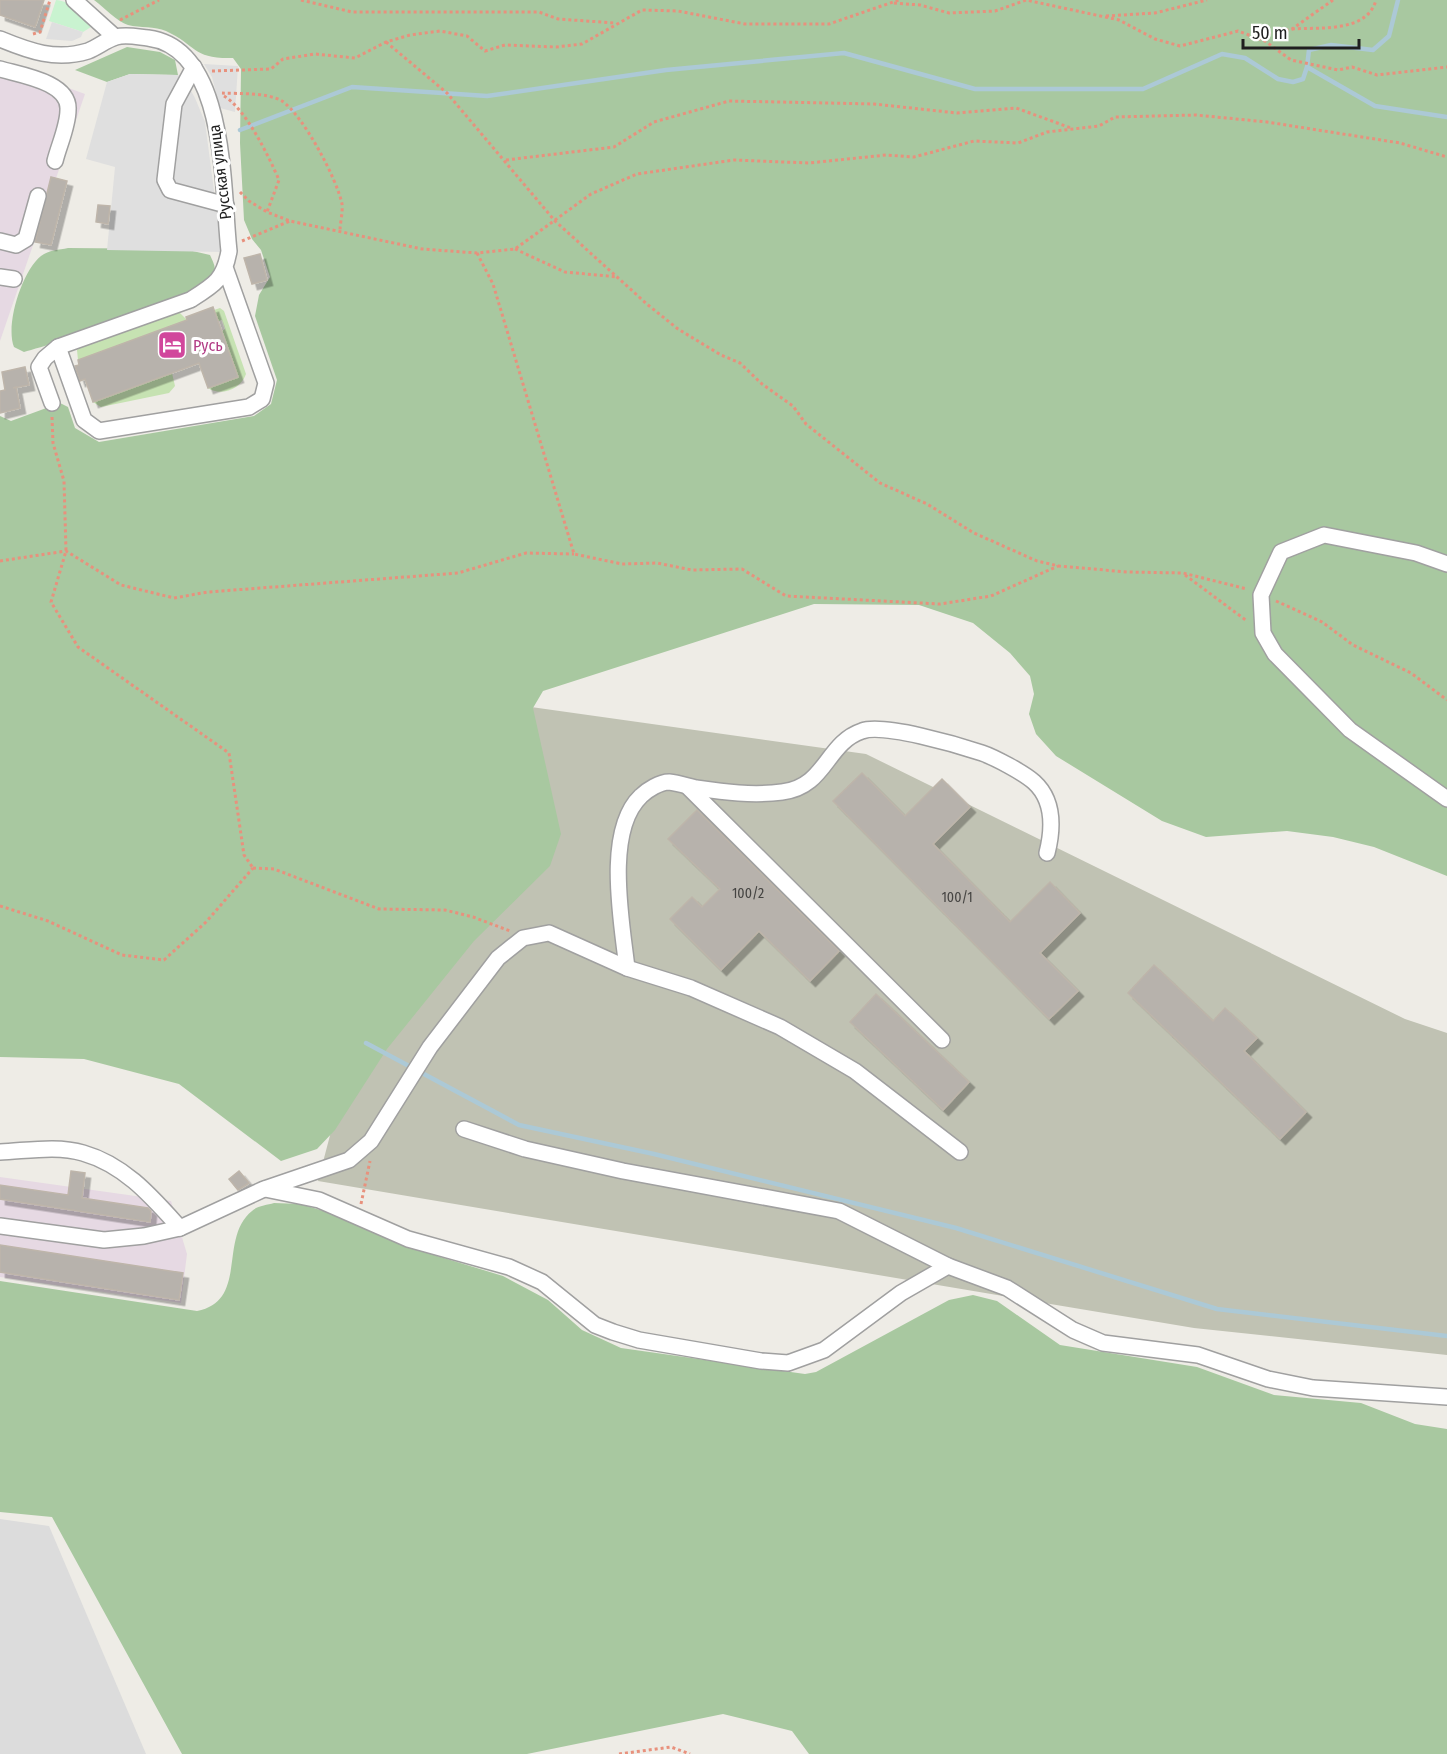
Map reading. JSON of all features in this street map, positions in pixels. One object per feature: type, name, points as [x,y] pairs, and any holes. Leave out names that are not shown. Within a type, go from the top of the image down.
[{"type":"street","points":[[74,0],[110,32]]},
{"type":"street","name":"Русская улица","points":[[0,39],[45,56],[76,54],[110,32],[162,40],[182,51],[196,73],[217,130],[226,205],[228,243],[226,270]]},
{"type":"street","points":[[0,69],[51,85],[65,96],[69,110],[55,161]]},
{"type":"street","points":[[196,73],[174,104],[165,180],[170,190],[226,205]]},
{"type":"street","points":[[0,241],[16,244],[26,239],[38,196]]},
{"type":"street","points":[[52,403],[39,367],[45,358],[58,347],[190,300],[210,288],[226,270],[266,383],[262,399],[249,407],[99,431],[84,420],[58,347]]},
{"type":"street","points":[[1447,564],[1416,553],[1324,535],[1281,552],[1261,595],[1263,633],[1275,654],[1350,730],[1447,799]]},
{"type":"street","points":[[627,969],[619,888],[620,845],[627,817],[640,797],[652,788],[667,782],[688,787],[765,794],[793,791],[814,779],[842,742],[863,730],[883,728],[984,753],[1034,782],[1050,807],[1053,830],[1047,854]]},
{"type":"street","points":[[688,787],[942,1040]]},
{"type":"street","points":[[0,1226],[104,1240],[144,1236],[180,1228],[264,1189],[349,1160],[371,1141],[430,1047],[498,958],[523,938],[549,933],[627,969],[691,988],[780,1027],[855,1071],[960,1152]]},
{"type":"street","points":[[464,1129],[525,1149],[623,1171],[839,1211],[948,1266],[1006,1288],[1073,1330],[1103,1343],[1198,1355],[1268,1379],[1313,1388],[1447,1397]]},
{"type":"street","points":[[0,1152],[52,1149],[82,1152],[114,1166],[148,1192],[180,1228]]},
{"type":"street","points":[[264,1189],[319,1200],[359,1215],[408,1239],[509,1267],[542,1282],[595,1325],[613,1332],[639,1340],[760,1361],[788,1363],[824,1350],[901,1293],[948,1266]]},
{"type":"path","points":[[29,33],[40,32],[50,0]]},
{"type":"path","points":[[110,32],[159,0]]},
{"type":"path","points":[[301,0],[352,12],[539,12],[558,19],[615,23]]},
{"type":"path","points":[[196,73],[213,70],[271,69],[283,59],[315,54],[355,58],[386,42],[410,35],[440,31],[467,36],[485,51],[505,45],[556,47],[582,44],[615,23],[642,10],[678,11],[745,24],[829,24],[899,0]]},
{"type":"path","points":[[892,2],[920,4],[949,13],[995,11],[1026,0],[1119,20],[1155,39],[1180,46],[1232,31],[1254,36],[1291,60],[1338,70],[1352,67],[1377,75],[1447,67]]},
{"type":"path","points":[[1101,16],[1155,13],[1207,0]]},
{"type":"path","points":[[1292,29],[1333,0]]},
{"type":"path","points":[[1254,36],[1292,29],[1358,23],[1373,11],[1376,0]]},
{"type":"path","points":[[40,11],[46,13]]},
{"type":"path","points":[[386,42],[447,93],[506,160],[555,221],[678,329],[721,355],[740,363],[762,384],[793,406],[806,424],[880,483],[927,504],[974,533],[1037,561],[1059,566],[1127,572],[1183,573],[1234,584],[1322,622],[1353,645],[1411,673],[1447,700]]},
{"type":"path","points":[[267,212],[279,180],[272,163],[237,108],[219,93],[254,94],[281,101],[305,127],[325,161],[342,204],[340,231]]},
{"type":"path","points":[[506,160],[614,147],[654,122],[729,101],[874,104],[957,113],[1016,108],[1072,129]]},
{"type":"path","points":[[223,173],[249,201],[267,212],[291,221],[422,249],[477,253],[515,249],[591,194],[637,174],[734,160],[809,164],[885,155],[914,157],[974,141],[1018,143],[1047,132],[1099,126],[1115,117],[1196,115],[1331,130],[1400,143],[1447,157]]},
{"type":"path","points":[[228,243],[265,233],[291,221]]},
{"type":"path","points":[[515,249],[565,272],[618,277]]},
{"type":"path","points":[[477,253],[493,284],[574,554]]},
{"type":"path","points":[[52,403],[54,443],[64,481],[66,551],[51,602],[78,647],[229,753],[244,855],[253,868]]},
{"type":"path","points":[[0,561],[66,551],[121,585],[174,598],[208,592],[458,573],[526,553],[574,554],[622,564],[657,563],[692,570],[742,569],[786,596],[940,604],[991,596],[1059,566]]},
{"type":"path","points":[[1183,573],[1263,633]]},
{"type":"path","points":[[0,906],[48,921],[122,955],[164,960],[206,922],[253,868]]},
{"type":"path","points":[[253,868],[274,869],[379,909],[445,910],[501,927],[523,938]]},
{"type":"path","points":[[359,1215],[369,1177],[371,1141]]},
{"type":"path","points":[[619,1754],[672,1747],[690,1754]]},
{"type":"shaded area","points":[[52,22],[83,32],[81,37],[72,41],[46,39]]},
{"type":"shaded area","points":[[0,63],[85,94],[0,341]]},
{"type":"shaded area","points":[[204,64],[238,66],[235,112],[220,108],[212,77]]},
{"type":"shaded area","points":[[130,74],[178,75],[186,82],[195,98],[205,122],[222,252],[107,250],[115,167],[86,159],[107,82]]},
{"type":"shaded area","points":[[446,695],[866,754],[1405,1019],[1447,1033],[1447,1355],[1194,1328],[318,1181]]},
{"type":"shaded area","points":[[0,1177],[171,1201],[187,1254],[181,1303],[0,1277]]},
{"type":"shaded area","points":[[0,1519],[49,1526],[146,1754],[0,1754]]},
{"type":"green space","points":[[56,0],[78,9],[90,22],[91,27],[83,32],[49,21]]},
{"type":"green space","points":[[94,0],[1447,0],[1447,876],[1374,847],[1333,837],[1287,831],[1206,837],[1162,821],[1056,756],[1036,734],[1029,714],[1034,694],[1030,676],[1010,653],[973,623],[919,605],[814,604],[543,691],[533,708],[561,834],[550,866],[474,941],[387,1049],[335,1130],[317,1149],[281,1161],[179,1084],[84,1059],[0,1057],[0,416],[11,421],[60,403],[68,407],[75,428],[99,442],[254,416],[271,404],[277,380],[255,316],[259,295],[270,277],[261,250],[252,239],[244,220],[240,143],[241,69],[233,58],[202,54],[166,31],[124,23]]},
{"type":"green space","points":[[127,47],[160,52],[175,60],[178,75],[130,74],[107,82],[75,70]]},
{"type":"green space","points":[[68,248],[184,249],[210,255],[215,271],[212,277],[200,286],[180,297],[94,330],[24,352],[14,347],[12,337],[14,312],[22,286],[34,263],[41,256],[51,251]]},
{"type":"green space","points":[[220,308],[224,311],[246,374],[240,384],[230,390],[219,392],[208,388],[238,377],[222,331],[225,329],[222,320],[218,321],[214,310]]},
{"type":"green space","points":[[172,311],[180,313],[187,320],[78,360],[77,350],[81,344]]},
{"type":"green space","points":[[172,373],[175,386],[169,393],[101,407],[93,402]]},
{"type":"green space","points":[[274,1203],[301,1204],[355,1221],[411,1248],[503,1276],[548,1300],[582,1330],[621,1348],[805,1374],[816,1372],[949,1300],[973,1295],[997,1301],[1060,1345],[1197,1367],[1274,1395],[1361,1403],[1415,1424],[1447,1429],[1447,1754],[809,1754],[792,1731],[723,1714],[527,1754],[182,1754],[52,1517],[0,1512],[0,1281],[197,1311],[213,1305],[223,1295],[228,1282],[236,1237],[242,1223],[254,1209]]},
{"type":"building","points":[[0,0],[44,0],[35,27],[0,15]]},
{"type":"building","points":[[51,177],[67,181],[51,245],[35,242]]},
{"type":"building","points":[[98,205],[110,206],[108,224],[96,222]]},
{"type":"building","points":[[260,254],[267,280],[252,284],[244,258]]},
{"type":"building","name":"Русь","points":[[213,307],[238,377],[208,388],[199,363],[93,402],[85,379],[80,381],[75,366],[79,365],[78,360],[187,320],[186,317]]},
{"type":"building","points":[[25,367],[29,385],[16,387],[20,408],[0,413],[0,391],[5,390],[2,372]]},
{"type":"building","points":[[862,773],[905,816],[942,779],[970,807],[933,844],[1010,922],[1050,882],[1080,913],[1040,953],[1078,991],[1049,1019],[833,801]]},
{"type":"building","points":[[697,810],[839,951],[810,981],[759,931],[721,970],[670,919],[692,897],[702,907],[720,889],[668,839]]},
{"type":"building","points":[[1154,965],[1213,1021],[1225,1008],[1257,1038],[1244,1051],[1306,1112],[1280,1139],[1128,993]]},
{"type":"building","points":[[876,994],[969,1082],[943,1110],[850,1022]]},
{"type":"building","points":[[71,1171],[85,1173],[82,1198],[148,1208],[151,1211],[150,1222],[0,1199],[0,1185],[68,1195]]},
{"type":"building","points":[[239,1171],[249,1183],[238,1190],[229,1179]]},
{"type":"building","points":[[0,1245],[183,1273],[179,1300],[0,1272]]},
{"type":"waterway","points":[[1307,67],[1309,50],[1331,45],[1373,50],[1389,36],[1398,0]]},
{"type":"waterway","points":[[240,130],[352,87],[487,96],[666,70],[844,53],[975,89],[1143,89],[1222,54],[1245,58],[1278,79],[1293,82],[1303,79],[1307,67],[1375,106],[1447,117]]},
{"type":"waterway","points":[[366,1043],[519,1125],[654,1154],[956,1228],[1217,1309],[1447,1336]]},
{"type":"place","name":"Русь","points":[[172,345]]}]
